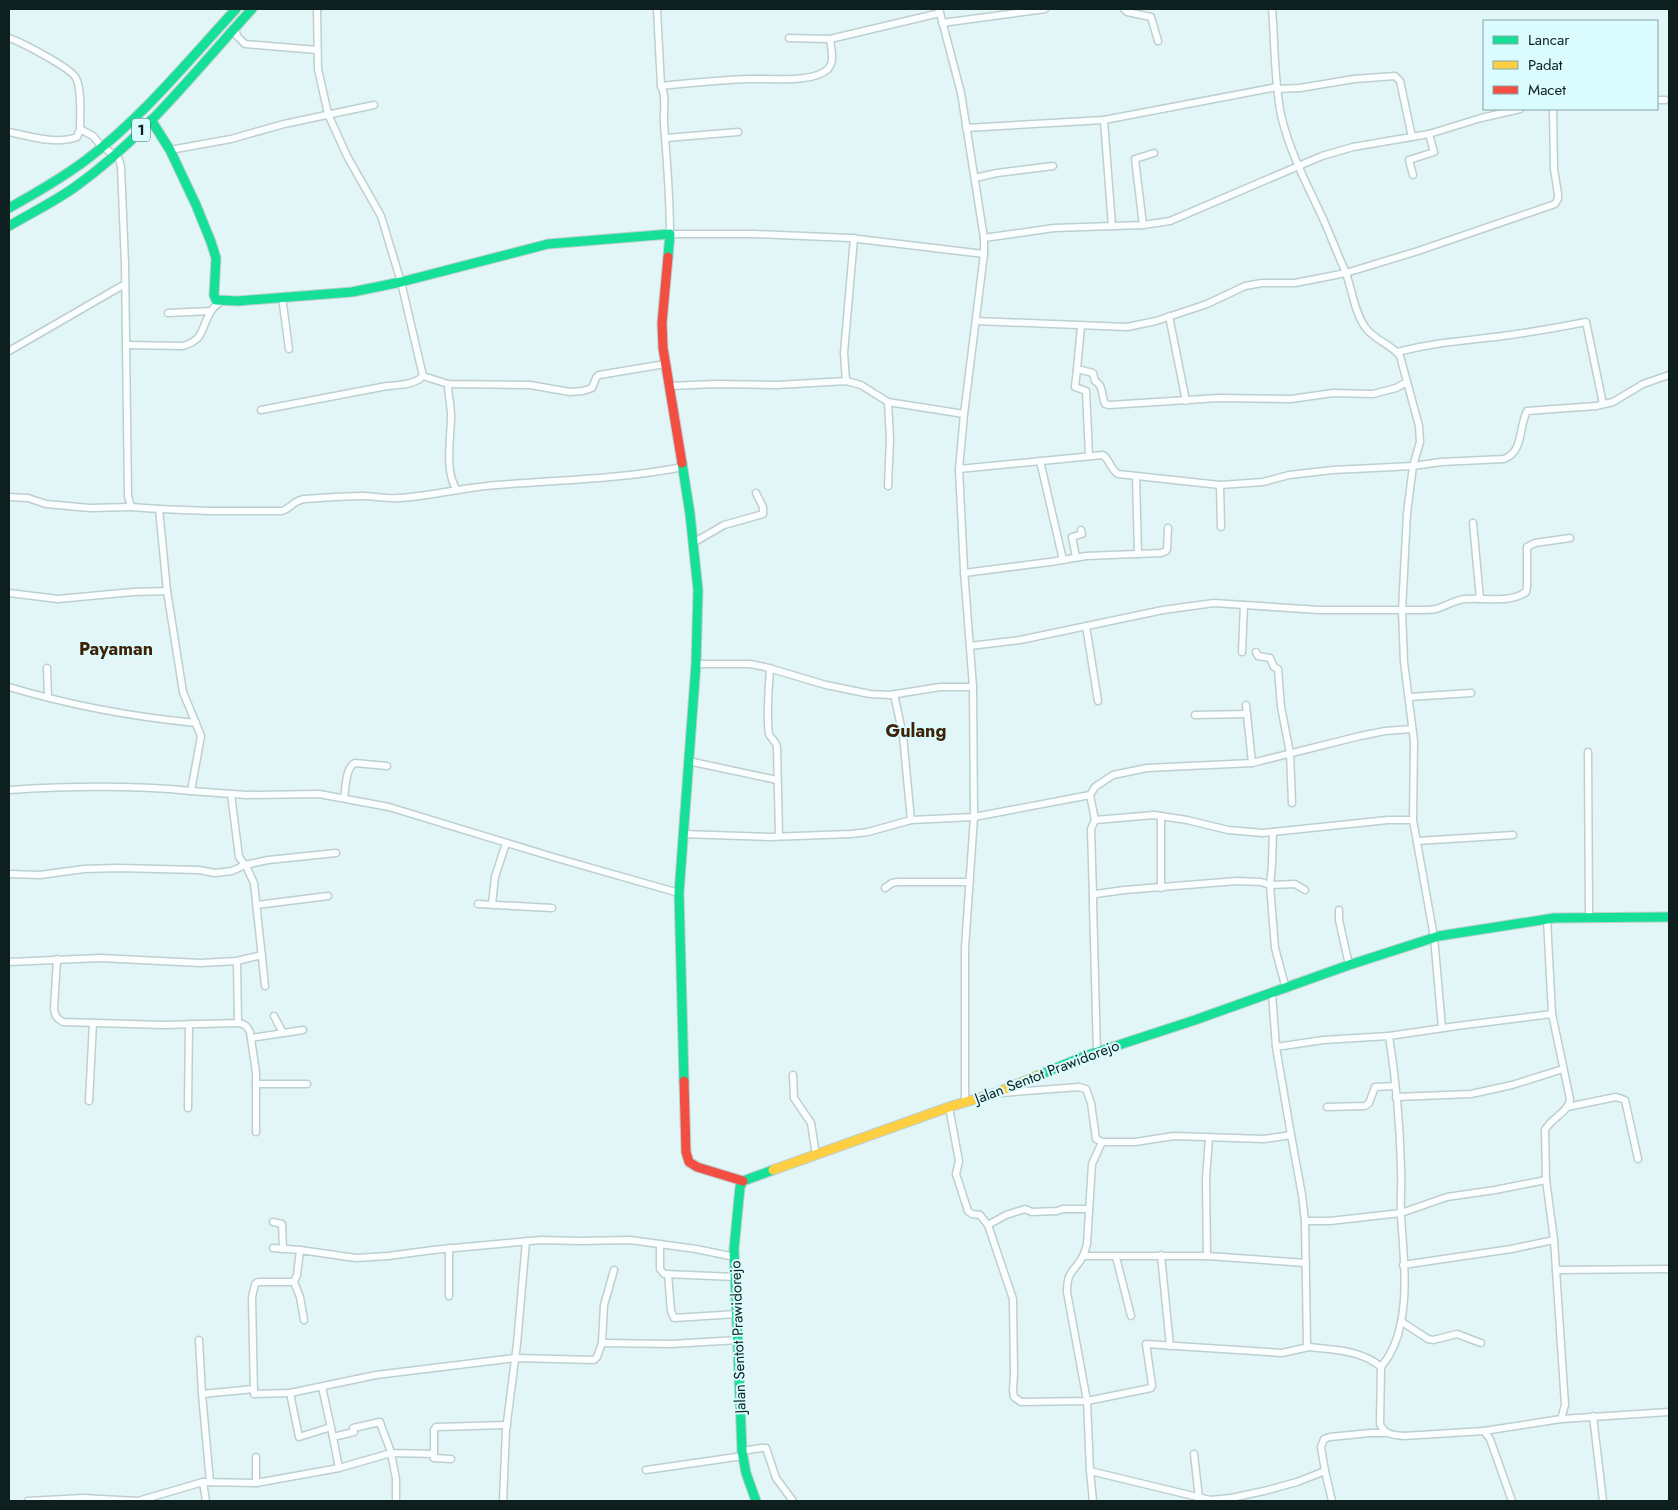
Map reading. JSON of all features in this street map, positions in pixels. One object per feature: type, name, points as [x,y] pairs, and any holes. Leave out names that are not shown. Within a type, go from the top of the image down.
[{"type":"main road","name":"1","points":[[9,208],[42,190],[102,147],[143,110],[236,9]]},
{"type":"main road","name":"1","points":[[9,226],[74,188],[115,156],[252,9]]},
{"type":"main road","points":[[150,120],[170,150],[211,242],[216,258],[214,295],[216,300],[352,292],[401,282],[548,244],[670,234],[662,323],[665,364],[684,467],[698,590],[696,664],[679,893],[686,1152],[689,1162],[697,1167],[743,1181]]},
{"type":"main road","name":"Jalan Sentot Prawidorejo","points":[[756,1501],[746,1473],[738,1340],[735,1257],[740,1187],[743,1181],[949,1107],[996,1093],[1097,1052],[1434,937],[1547,919],[1669,917]]},
{"type":"street","points":[[317,9],[317,50],[321,88],[328,114],[347,156],[381,216],[401,282],[423,376]]},
{"type":"street","points":[[657,9],[670,192],[670,234],[754,234],[854,238],[984,254]]},
{"type":"street","points":[[942,23],[1045,9]]},
{"type":"street","points":[[1124,9],[1127,12],[1151,17],[1158,41]]},
{"type":"street","points":[[1272,9],[1277,88],[1281,115],[1298,167],[1346,272],[1361,320],[1366,329],[1379,341],[1397,352],[1419,426],[1420,442],[1413,466],[1407,513],[1402,611],[1404,662],[1412,729],[1413,820],[1434,937],[1442,1028]]},
{"type":"street","points":[[789,38],[830,40],[939,11],[961,93],[984,238],[984,254],[959,470],[964,573],[973,687],[974,817],[965,948],[965,1102]]},
{"type":"street","points":[[235,27],[237,36],[245,44],[317,50]]},
{"type":"street","points":[[9,38],[48,58],[76,77],[80,129],[77,136],[60,140],[34,138],[9,132]]},
{"type":"street","points":[[661,86],[749,79],[808,77],[829,68],[832,60],[830,40]]},
{"type":"street","points":[[966,128],[1104,120],[1277,88],[1300,88],[1395,76],[1400,81],[1412,137]]},
{"type":"street","points":[[1658,100],[1665,100]]},
{"type":"street","points":[[170,150],[231,139],[328,114],[374,105]]},
{"type":"street","points":[[984,238],[1054,228],[1142,225],[1170,221],[1322,156],[1353,147],[1429,134],[1481,118],[1516,110]]},
{"type":"street","points":[[976,321],[1127,327],[1206,304],[1245,286],[1262,283],[1295,283],[1346,272],[1418,251],[1555,204],[1558,194],[1554,169],[1553,110]]},
{"type":"street","points":[[1104,120],[1112,226]]},
{"type":"street","points":[[80,129],[94,136],[114,136]]},
{"type":"street","points":[[666,138],[738,132]]},
{"type":"street","points":[[1412,175],[1409,160],[1434,152],[1429,134]]},
{"type":"street","points":[[94,136],[102,147],[119,160],[122,172],[128,496],[130,506]]},
{"type":"street","points":[[1142,225],[1135,159],[1154,153]]},
{"type":"street","points":[[975,178],[997,173],[1053,166]]},
{"type":"street","points":[[846,381],[844,353],[854,238]]},
{"type":"street","points":[[9,351],[125,284]]},
{"type":"street","points":[[282,297],[289,349]]},
{"type":"street","points":[[126,346],[183,346],[190,344],[202,334],[211,311],[221,301]]},
{"type":"street","points":[[168,313],[211,311]]},
{"type":"street","points":[[1169,316],[1186,401]]},
{"type":"street","points":[[1397,352],[1432,344],[1536,332],[1586,322],[1603,404]]},
{"type":"street","points":[[1081,326],[1075,387],[1086,391],[1089,456]]},
{"type":"street","points":[[423,376],[448,384],[530,386],[558,391],[583,391],[592,388],[599,375],[665,364]]},
{"type":"street","points":[[1077,369],[1093,373],[1095,381],[1100,384],[1105,404],[1219,398],[1291,399],[1333,394],[1372,394],[1396,388],[1407,382]]},
{"type":"street","points":[[959,470],[1103,455],[1118,474],[1220,485],[1263,482],[1289,475],[1332,470],[1413,466],[1441,462],[1504,460],[1513,456],[1517,450],[1522,424],[1527,411],[1613,402],[1643,384],[1669,375]]},
{"type":"street","points":[[262,410],[386,386],[406,384],[419,380],[423,376]]},
{"type":"street","points":[[670,386],[716,384],[777,385],[846,381],[861,385],[888,402],[964,414]]},
{"type":"street","points":[[448,384],[451,416],[449,468],[452,483],[457,490]]},
{"type":"street","points":[[888,402],[890,439],[888,486]]},
{"type":"street","points":[[1040,461],[1063,560]]},
{"type":"street","points":[[9,497],[28,498],[46,504],[90,508],[126,508],[130,506],[210,511],[282,511],[296,500],[304,499],[363,496],[399,498],[431,495],[483,486],[630,476],[684,467]]},
{"type":"street","points":[[1136,476],[1138,554]]},
{"type":"street","points":[[1220,485],[1220,527]]},
{"type":"street","points":[[693,543],[724,525],[763,514],[763,507],[756,493]]},
{"type":"street","points":[[159,509],[167,591],[183,692],[201,736],[191,791]]},
{"type":"street","points":[[1473,524],[1480,599]]},
{"type":"street","points":[[964,573],[1086,556],[1166,552],[1168,528]]},
{"type":"street","points":[[1076,558],[1072,536],[1082,534],[1081,530]]},
{"type":"street","points":[[970,646],[1020,640],[1163,610],[1214,603],[1319,610],[1402,611],[1438,609],[1453,601],[1464,599],[1519,597],[1526,592],[1527,547],[1536,543],[1570,538]]},
{"type":"street","points":[[9,592],[58,599],[167,591]]},
{"type":"street","points":[[1242,652],[1244,605]]},
{"type":"street","points":[[1086,626],[1098,701]]},
{"type":"street","points":[[1256,652],[1258,657],[1270,658],[1274,667],[1278,669],[1281,707],[1290,753],[1292,803]]},
{"type":"street","points":[[696,664],[737,663],[770,668],[851,691],[870,694],[894,694],[940,687],[973,687]]},
{"type":"street","points":[[47,668],[48,697]]},
{"type":"street","points":[[770,668],[768,699],[769,734],[776,742],[777,748],[780,836]]},
{"type":"street","points":[[9,687],[154,719],[196,723]]},
{"type":"street","points":[[1409,697],[1471,693]]},
{"type":"street","points":[[894,694],[904,736],[911,820]]},
{"type":"street","points":[[1246,705],[1252,763]]},
{"type":"street","points":[[1195,715],[1247,714]]},
{"type":"street","points":[[1097,1052],[1091,828],[1095,820],[1090,795],[1095,787],[1113,775],[1147,768],[1252,763],[1385,731],[1412,729]]},
{"type":"street","points":[[1588,752],[1589,917]]},
{"type":"street","points":[[688,761],[777,780]]},
{"type":"street","points":[[344,798],[349,769],[352,764],[355,762],[387,766]]},
{"type":"street","points":[[9,790],[70,786],[152,787],[246,795],[319,794],[390,807],[679,893]]},
{"type":"street","points":[[231,794],[239,857],[254,883],[265,986]]},
{"type":"street","points":[[683,834],[743,837],[851,834],[868,832],[911,820],[974,817],[1090,795]]},
{"type":"street","points":[[1095,820],[1154,815],[1228,830],[1273,832],[1388,820],[1413,820]]},
{"type":"street","points":[[1160,816],[1161,888]]},
{"type":"street","points":[[1273,832],[1270,886],[1275,948],[1286,989]]},
{"type":"street","points":[[1418,841],[1513,835]]},
{"type":"street","points":[[492,904],[495,876],[506,843]]},
{"type":"street","points":[[9,874],[40,875],[84,868],[191,870],[214,873],[232,871],[268,860],[336,853]]},
{"type":"street","points":[[1093,896],[1100,893],[1237,881],[1260,882],[1270,886],[1295,884],[1304,890]]},
{"type":"street","points":[[885,888],[892,883],[898,882],[970,882]]},
{"type":"street","points":[[257,905],[328,896]]},
{"type":"street","points":[[478,904],[552,908]]},
{"type":"street","points":[[1339,910],[1339,920],[1349,965]]},
{"type":"street","points":[[1547,919],[1552,1014],[1570,1099],[1568,1107]]},
{"type":"street","points":[[9,962],[100,958],[201,963],[237,961],[262,955]]},
{"type":"street","points":[[57,960],[55,1015],[63,1022],[238,1023],[248,1027],[256,1084],[256,1132]]},
{"type":"street","points":[[237,961],[238,1023]]},
{"type":"street","points":[[1272,993],[1276,1047],[1305,1222],[1306,1341],[1309,1347]]},
{"type":"street","points":[[1276,1047],[1323,1040],[1389,1036],[1552,1014]]},
{"type":"street","points":[[274,1016],[283,1033]]},
{"type":"street","points":[[89,1101],[93,1023]]},
{"type":"street","points":[[188,1108],[189,1024]]},
{"type":"street","points":[[251,1038],[302,1030]]},
{"type":"street","points":[[1387,1433],[1380,1424],[1381,1367],[1390,1356],[1402,1322],[1404,1298],[1401,1170],[1396,1097],[1389,1036]]},
{"type":"street","points":[[1396,1097],[1471,1094],[1512,1085],[1563,1069]]},
{"type":"street","points":[[793,1075],[794,1098],[811,1123],[816,1155]]},
{"type":"street","points":[[256,1084],[307,1084]]},
{"type":"street","points":[[1327,1107],[1365,1106],[1369,1103],[1375,1087],[1395,1086]]},
{"type":"street","points":[[996,1093],[1079,1088],[1086,1090],[1091,1103],[1096,1139],[1102,1142],[1135,1142],[1174,1136],[1264,1139],[1291,1135]]},
{"type":"street","points":[[1561,1419],[1564,1405],[1554,1240],[1546,1180],[1544,1130],[1548,1123],[1568,1107],[1616,1098],[1625,1100],[1638,1159]]},
{"type":"street","points":[[949,1107],[959,1160],[956,1174],[968,1211],[972,1214],[980,1215],[988,1225],[1013,1299],[1014,1396],[1021,1402],[1087,1401],[1150,1388],[1152,1385],[1146,1344],[1282,1353],[1309,1347],[1344,1351],[1372,1360],[1381,1367]]},
{"type":"street","points":[[1207,1256],[1206,1178],[1208,1138]]},
{"type":"street","points":[[1093,1501],[1087,1401],[1067,1292],[1067,1280],[1083,1256],[1087,1244],[1092,1164],[1102,1142]]},
{"type":"street","points":[[1305,1222],[1401,1213],[1447,1197],[1546,1180]]},
{"type":"street","points":[[988,1225],[1006,1215],[1025,1209],[1032,1212],[1089,1209]]},
{"type":"street","points":[[273,1222],[282,1224],[283,1249]]},
{"type":"street","points":[[273,1248],[356,1258],[526,1241],[630,1240],[696,1249],[735,1257]]},
{"type":"street","points":[[1404,1265],[1554,1240]]},
{"type":"street","points":[[503,1501],[507,1425],[526,1241]]},
{"type":"street","points":[[660,1244],[660,1269],[664,1274],[736,1277]]},
{"type":"street","points":[[449,1248],[449,1296]]},
{"type":"street","points":[[300,1250],[294,1282],[300,1297],[304,1320]]},
{"type":"street","points":[[1161,1255],[1170,1346]]},
{"type":"street","points":[[1083,1256],[1207,1256],[1306,1263]]},
{"type":"street","points":[[1116,1257],[1131,1316]]},
{"type":"street","points":[[1556,1270],[1669,1269]]},
{"type":"street","points":[[294,1282],[258,1282],[254,1284],[252,1297],[254,1394],[290,1393],[376,1375],[515,1358],[594,1360],[602,1343],[604,1305],[614,1270]]},
{"type":"street","points":[[668,1274],[671,1311],[674,1318],[737,1314]]},
{"type":"street","points":[[1402,1322],[1428,1339],[1433,1340],[1457,1334],[1481,1344]]},
{"type":"street","points":[[199,1340],[207,1482],[206,1501]]},
{"type":"street","points":[[602,1343],[671,1344],[738,1340]]},
{"type":"street","points":[[322,1387],[332,1427],[339,1468]]},
{"type":"street","points":[[202,1394],[254,1389]]},
{"type":"street","points":[[290,1393],[298,1437],[332,1427]]},
{"type":"street","points":[[1332,1501],[1321,1447],[1324,1439],[1330,1436],[1370,1432],[1404,1436],[1484,1431],[1561,1419],[1669,1412]]},
{"type":"street","points":[[1593,1416],[1603,1501]]},
{"type":"street","points":[[333,1437],[354,1432],[353,1428],[380,1422],[384,1438],[388,1441],[391,1453],[396,1479],[396,1501]]},
{"type":"street","points":[[451,1459],[434,1458],[434,1430],[438,1426],[507,1425]]},
{"type":"street","points":[[1484,1431],[1490,1439],[1512,1501]]},
{"type":"street","points":[[646,1470],[766,1448],[776,1478],[793,1501]]},
{"type":"street","points":[[28,1501],[83,1498],[138,1501],[207,1482],[256,1483],[339,1468],[391,1453],[434,1454]]},
{"type":"street","points":[[1194,1454],[1199,1498]]},
{"type":"street","points":[[256,1457],[256,1483]]},
{"type":"street","points":[[1090,1471],[1210,1500],[1264,1491],[1297,1482],[1325,1471]]},
{"type":"traffic: fast","points":[[9,208],[68,173],[127,126],[236,9]]},
{"type":"traffic: fast","points":[[9,226],[51,203],[75,187],[123,148],[168,103],[252,9]]},
{"type":"traffic: fast","points":[[151,120],[170,150],[211,242],[216,258],[214,295],[216,300],[238,301],[352,292],[401,282],[548,244],[670,234],[668,257]]},
{"type":"traffic: fast","points":[[682,463],[690,514],[698,590],[696,664],[679,893],[684,1081]]},
{"type":"traffic: fast","points":[[1039,1075],[1085,1056],[1439,936],[1554,918],[1669,917]]},
{"type":"traffic: fast","points":[[756,1501],[746,1473],[742,1451],[734,1249],[740,1187],[743,1181],[773,1170]]},
{"type":"traffic: slow","points":[[773,1170],[952,1106],[996,1093],[1039,1075]]},
{"type":"traffic: jam","points":[[668,257],[662,323],[663,348],[682,463]]},
{"type":"traffic: jam","points":[[684,1081],[686,1152],[689,1162],[697,1167],[743,1181]]},
{"type":"district","name":"Payaman","points":[[116,649]]},
{"type":"district","name":"Gulang","points":[[916,731]]}]
